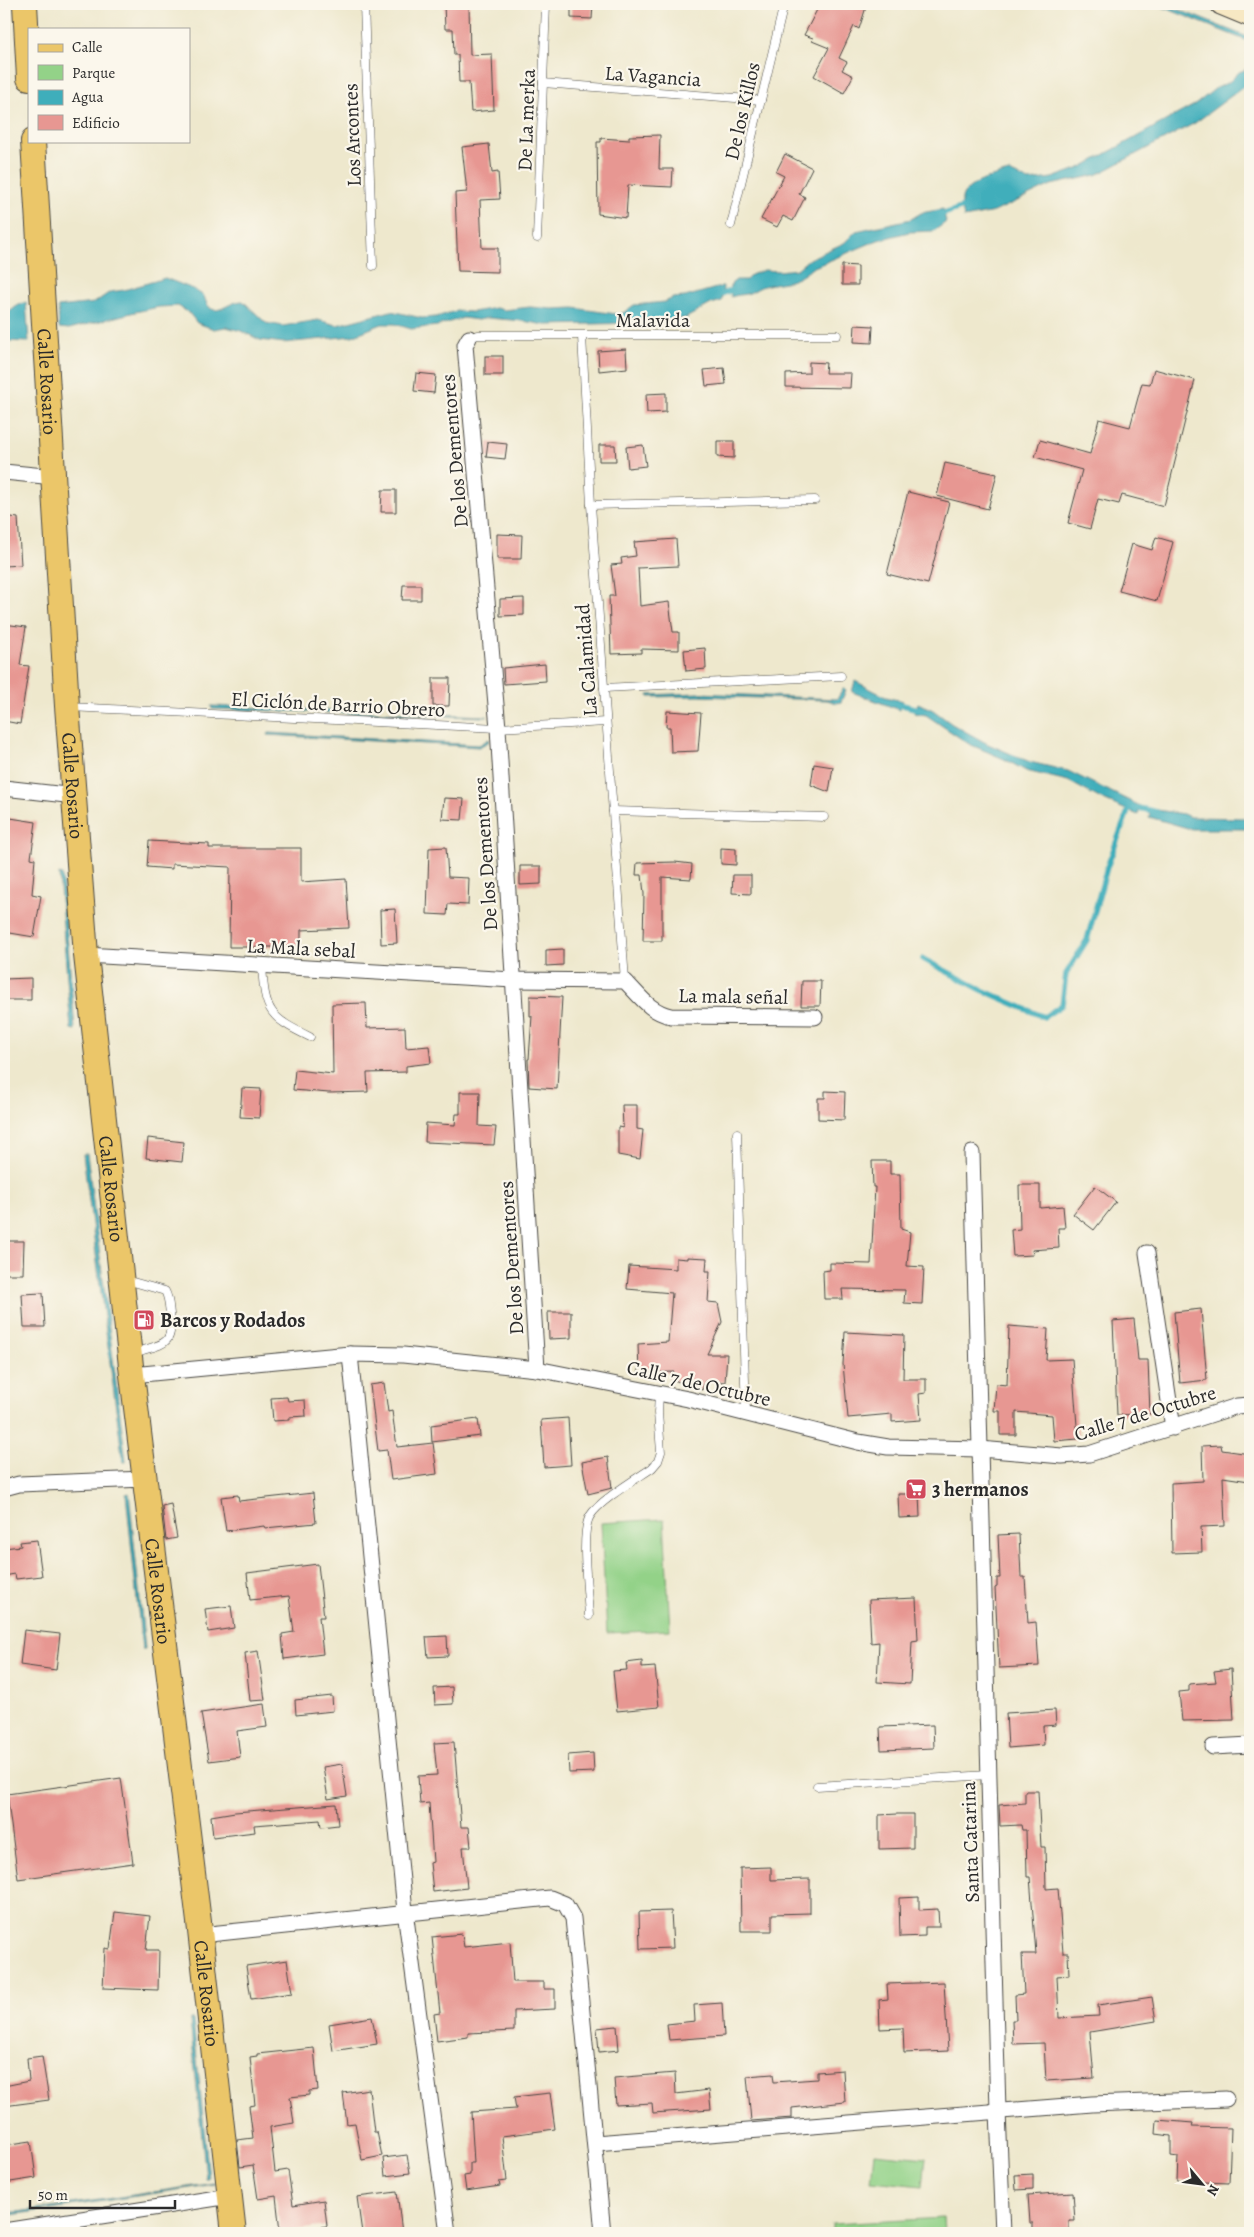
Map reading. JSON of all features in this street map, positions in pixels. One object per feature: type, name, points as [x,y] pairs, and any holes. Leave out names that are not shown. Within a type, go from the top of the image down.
[{"type":"main road","points":[[25,4],[28,60]]},
{"type":"main road","name":"Calle Rosario","points":[[33,142],[67,706],[86,956],[130,1364],[200,1935],[234,2233]]},
{"type":"street","points":[[1221,4],[1250,16]]},
{"type":"street","name":"De los Dementores","points":[[469,338],[466,345],[498,728],[537,1369]]},
{"type":"street","points":[[4,472],[54,477]]},
{"type":"street","points":[[4,788],[75,796]]},
{"type":"street","name":"La Mala sebal","points":[[86,956],[514,980]]},
{"type":"street","points":[[514,980],[625,981]]},
{"type":"street","name":"La mala señal","points":[[625,981],[651,1009],[666,1015],[815,1017]]},
{"type":"street","name":"Santa Catarina","points":[[972,1153],[988,1776],[1003,2233]]},
{"type":"street","points":[[1147,1253],[1173,1428]]},
{"type":"street","points":[[350,1354],[405,1911],[448,2233]]},
{"type":"street","name":"Calle 7 de Octubre","points":[[130,1364],[350,1354],[403,1354],[537,1369],[659,1393],[858,1442],[888,1447],[980,1449],[1076,1456],[1089,1454],[1173,1428],[1237,1406],[1250,1405]]},
{"type":"street","points":[[4,1488],[19,1484],[145,1479]]},
{"type":"street","points":[[1213,1746],[1250,1745]]},
{"type":"street","points":[[200,1935],[405,1911],[550,1898],[565,1904],[573,1918],[603,2233]]},
{"type":"street","points":[[595,2143],[1092,2104],[1226,2099]]},
{"type":"street","points":[[4,2231],[230,2196]]},
{"type":"lane","name":"Los Arcontes","points":[[364,4],[373,266]]},
{"type":"lane","name":"De La merka","points":[[537,238],[546,4]]},
{"type":"lane","name":"De los Killos","points":[[731,225],[784,4]]},
{"type":"lane","name":"La Vagancia","points":[[543,83],[761,100]]},
{"type":"lane","name":"Malavida","points":[[469,338],[478,335],[837,334]]},
{"type":"lane","name":"La Calamidad","points":[[582,336],[591,505],[625,981]]},
{"type":"lane","points":[[591,505],[815,500]]},
{"type":"lane","points":[[604,688],[841,676]]},
{"type":"lane","name":"El Ciclón de Barrio Obrero","points":[[67,706],[498,728],[606,722]]},
{"type":"lane","points":[[613,811],[824,817]]},
{"type":"lane","points":[[262,966],[264,991],[272,1012],[286,1025],[310,1037]]},
{"type":"lane","points":[[737,1132],[746,1413]]},
{"type":"lane","points":[[121,1279],[165,1291],[168,1297],[172,1331],[171,1337],[166,1341],[130,1364]]},
{"type":"lane","points":[[588,1616],[585,1531],[590,1516],[598,1507],[652,1468],[658,1461],[661,1452],[658,1413],[659,1393]]},
{"type":"lane","points":[[817,1786],[988,1776]]},
{"type":"green space","points":[[664,1519],[670,1630],[607,1633],[601,1523]]},
{"type":"green space","points":[[874,2153],[926,2158],[923,2186],[871,2181]]},
{"type":"green space","points":[[943,2218],[944,2233],[832,2233],[832,2224]]},
{"type":"water","points":[[1155,4],[1164,4],[1250,38],[1250,42]]},
{"type":"water","points":[[1250,68],[1250,82],[1195,123],[1108,169],[1096,175],[1051,185],[994,212],[964,218],[962,198],[964,193],[975,184],[1009,172],[1029,181],[1052,178],[1080,168],[1196,104],[1216,88],[1229,82],[1239,72]]},
{"type":"water","points":[[943,209],[946,222],[934,231],[909,232],[878,240],[812,268],[799,278],[768,285],[731,297],[731,284],[736,280],[746,280],[751,275],[764,270],[797,269],[809,259],[844,243],[856,231],[911,219],[921,213]]},
{"type":"water","points":[[165,278],[193,289],[204,296],[211,309],[220,309],[243,301],[266,323],[283,326],[318,320],[337,325],[391,311],[422,318],[436,317],[456,311],[472,312],[496,308],[504,310],[530,307],[574,308],[616,314],[623,313],[634,305],[665,302],[673,298],[685,297],[723,286],[722,301],[711,304],[686,318],[639,323],[545,325],[488,318],[478,320],[463,318],[437,326],[411,329],[395,324],[382,324],[352,336],[284,343],[260,340],[241,331],[226,327],[214,329],[197,323],[189,313],[178,306],[159,307],[135,312],[69,329],[59,328],[58,307],[94,303],[110,292],[124,290]]},
{"type":"water","points":[[26,302],[29,342],[4,341],[4,316]]},
{"type":"water","points":[[855,681],[886,697],[903,701],[900,710],[852,692]]},
{"type":"water","points":[[844,688],[846,690],[841,702],[837,703],[827,700],[698,696],[649,697],[648,695],[699,693],[837,699]]},
{"type":"water","points":[[918,703],[933,710],[952,724],[988,744],[1030,762],[1068,771],[1140,806],[1138,815],[1101,799],[1068,781],[1026,771],[969,744],[926,715],[914,713]]},
{"type":"water","points":[[211,706],[487,716],[487,717],[212,709]]},
{"type":"water","points":[[269,733],[479,745],[489,739],[490,741],[479,747],[268,735]]},
{"type":"water","points":[[1151,809],[1183,814],[1190,817],[1250,818],[1250,829],[1191,829],[1149,817]]},
{"type":"water","points":[[59,874],[62,875],[75,1030],[71,1029]]},
{"type":"water","points":[[83,1154],[87,1154],[126,1462],[123,1462]]},
{"type":"water","points":[[129,1493],[145,1649],[142,1649],[126,1494]]},
{"type":"water","points":[[190,2020],[193,2020],[209,2178],[206,2178]]},
{"type":"water","points":[[216,2184],[4,2216],[4,2214]]},
{"type":"building","points":[[444,4],[469,4],[470,55],[492,54],[494,110],[471,112],[469,82],[459,82],[458,55],[454,55],[453,29],[445,29]]},
{"type":"building","points":[[571,4],[593,4],[592,19],[571,18]]},
{"type":"building","points":[[820,4],[867,4],[859,29],[854,26],[839,58],[847,62],[842,70],[853,76],[844,93],[814,76],[829,48],[812,41],[813,38],[804,35]]},
{"type":"building","points":[[660,135],[659,169],[673,169],[672,187],[628,185],[626,218],[598,214],[597,142],[601,142],[601,138],[629,140],[629,136]]},
{"type":"building","points":[[489,144],[492,173],[498,172],[500,199],[480,200],[482,248],[498,248],[498,272],[458,271],[455,193],[467,192],[462,147]]},
{"type":"building","points":[[785,154],[812,168],[799,194],[805,197],[793,221],[783,216],[777,227],[761,219],[784,176],[776,172]]},
{"type":"building","points":[[842,265],[858,266],[858,285],[842,285]]},
{"type":"building","points":[[855,325],[873,326],[872,343],[854,342]]},
{"type":"building","points":[[626,349],[627,368],[599,371],[598,351]]},
{"type":"building","points":[[485,356],[503,356],[503,375],[485,375]]},
{"type":"building","points":[[809,362],[826,363],[825,373],[851,373],[850,388],[786,387],[786,374],[809,373]]},
{"type":"building","points":[[724,368],[726,384],[706,386],[704,370]]},
{"type":"building","points":[[1154,369],[1195,380],[1164,506],[1122,495],[1119,504],[1098,499],[1090,529],[1068,523],[1082,470],[1035,457],[1040,440],[1090,454],[1099,419],[1130,427],[1142,383],[1150,384]]},
{"type":"building","points":[[416,373],[436,375],[434,393],[414,391]]},
{"type":"building","points":[[666,393],[666,412],[647,413],[646,394]]},
{"type":"building","points":[[717,441],[734,441],[734,458],[717,457]]},
{"type":"building","points":[[488,442],[507,444],[505,459],[486,457]]},
{"type":"building","points":[[599,445],[615,445],[616,461],[599,461]]},
{"type":"building","points":[[643,445],[646,466],[628,468],[626,447]]},
{"type":"building","points":[[945,463],[997,474],[988,509],[937,496]]},
{"type":"building","points":[[382,490],[396,490],[396,512],[381,512]]},
{"type":"building","points":[[908,492],[949,502],[928,584],[887,574]]},
{"type":"building","points":[[4,516],[18,518],[21,565],[4,566]]},
{"type":"building","points":[[497,534],[522,535],[521,559],[497,559]]},
{"type":"building","points":[[1156,537],[1173,542],[1157,601],[1119,591],[1132,544],[1152,550]]},
{"type":"building","points":[[676,539],[678,566],[638,568],[640,606],[669,602],[673,632],[679,632],[679,650],[641,649],[641,653],[611,654],[609,596],[615,596],[611,565],[622,564],[621,558],[636,556],[634,542]]},
{"type":"building","points":[[403,585],[421,585],[421,600],[402,600]]},
{"type":"building","points":[[524,598],[524,615],[500,616],[500,599]]},
{"type":"building","points":[[4,624],[26,627],[20,665],[29,666],[20,724],[4,721]]},
{"type":"building","points":[[705,648],[706,669],[686,671],[684,650]]},
{"type":"building","points":[[545,664],[546,681],[504,684],[503,668]]},
{"type":"building","points":[[433,678],[450,678],[449,706],[433,706]]},
{"type":"building","points":[[667,711],[701,713],[698,751],[671,752],[670,727],[666,727]]},
{"type":"building","points":[[814,764],[833,767],[829,792],[811,785]]},
{"type":"building","points":[[444,798],[464,799],[462,820],[442,819]]},
{"type":"building","points":[[4,817],[36,822],[31,858],[35,859],[32,894],[41,896],[34,937],[4,932]]},
{"type":"building","points":[[149,841],[209,844],[209,848],[301,848],[301,882],[346,879],[349,928],[301,930],[301,947],[229,947],[230,867],[172,864],[172,869],[147,867]]},
{"type":"building","points":[[446,847],[448,877],[469,878],[468,905],[448,904],[447,915],[427,914],[429,848]]},
{"type":"building","points":[[721,848],[736,849],[736,865],[721,864]]},
{"type":"building","points":[[675,862],[692,864],[691,879],[662,877],[662,941],[643,941],[644,894],[642,875],[636,875],[637,863]]},
{"type":"building","points":[[520,866],[541,866],[541,884],[520,885]]},
{"type":"building","points":[[733,875],[751,875],[751,894],[732,893]]},
{"type":"building","points":[[395,909],[397,943],[381,944],[380,910]]},
{"type":"building","points":[[563,949],[563,965],[546,966],[546,950]]},
{"type":"building","points":[[31,978],[31,1000],[4,1000],[4,979]]},
{"type":"building","points":[[802,981],[821,981],[820,1006],[801,1006]]},
{"type":"building","points":[[530,996],[562,997],[557,1089],[529,1087],[528,1059],[532,1016],[530,1016]]},
{"type":"building","points":[[366,1003],[367,1028],[405,1027],[406,1048],[429,1046],[431,1063],[406,1066],[406,1072],[367,1073],[368,1092],[329,1093],[293,1090],[295,1070],[333,1074],[332,1004]]},
{"type":"building","points":[[242,1088],[261,1089],[259,1118],[240,1117]]},
{"type":"building","points":[[825,1091],[845,1092],[844,1120],[818,1119],[818,1098],[825,1098]]},
{"type":"building","points":[[460,1092],[480,1092],[479,1126],[496,1127],[494,1145],[425,1142],[426,1123],[455,1125],[456,1114],[460,1114]]},
{"type":"building","points":[[622,1105],[637,1105],[637,1129],[643,1130],[640,1159],[618,1155],[618,1127],[623,1128]]},
{"type":"building","points":[[148,1138],[184,1142],[182,1162],[146,1158]]},
{"type":"building","points":[[872,1161],[890,1161],[890,1174],[900,1174],[901,1229],[910,1232],[907,1266],[924,1267],[922,1304],[904,1303],[905,1290],[842,1289],[843,1299],[824,1299],[823,1271],[830,1270],[830,1263],[871,1264],[875,1187],[873,1187]]},
{"type":"building","points":[[1019,1185],[1040,1185],[1040,1208],[1063,1206],[1065,1228],[1058,1228],[1059,1248],[1032,1250],[1033,1255],[1013,1256],[1011,1230],[1020,1229]]},
{"type":"building","points":[[1095,1186],[1116,1202],[1094,1230],[1073,1214]]},
{"type":"building","points":[[4,1241],[24,1241],[23,1274],[4,1274]]},
{"type":"building","points":[[687,1257],[707,1258],[706,1271],[710,1271],[708,1302],[718,1303],[722,1322],[707,1354],[727,1354],[725,1382],[705,1381],[702,1390],[671,1379],[674,1372],[639,1373],[638,1344],[668,1342],[672,1293],[627,1289],[629,1266],[676,1269],[676,1258],[687,1259]]},
{"type":"building","points":[[43,1293],[45,1327],[24,1327],[22,1294]]},
{"type":"building","points":[[1201,1309],[1207,1380],[1180,1383],[1174,1312]]},
{"type":"building","points":[[548,1312],[571,1312],[571,1338],[549,1339]]},
{"type":"building","points":[[1134,1319],[1138,1360],[1148,1360],[1150,1414],[1117,1415],[1113,1321]]},
{"type":"building","points":[[1009,1326],[1048,1329],[1046,1360],[1072,1359],[1078,1439],[1054,1441],[1052,1415],[1016,1412],[1016,1435],[1000,1435],[1000,1411],[994,1411],[996,1384],[1007,1385]]},
{"type":"building","points":[[845,1332],[904,1335],[903,1379],[926,1379],[926,1393],[919,1394],[921,1420],[892,1422],[892,1414],[848,1418],[843,1364]]},
{"type":"building","points":[[384,1383],[388,1412],[392,1411],[397,1447],[433,1443],[437,1474],[391,1480],[387,1450],[378,1451],[370,1385]]},
{"type":"building","points":[[287,1397],[288,1401],[305,1400],[306,1416],[289,1417],[289,1420],[273,1421],[271,1398]]},
{"type":"building","points":[[568,1418],[571,1465],[544,1467],[541,1420]]},
{"type":"building","points":[[478,1419],[480,1436],[432,1442],[431,1425]]},
{"type":"building","points":[[1221,1445],[1222,1450],[1250,1454],[1249,1481],[1223,1477],[1225,1526],[1201,1527],[1202,1552],[1172,1553],[1171,1483],[1203,1481],[1202,1446]]},
{"type":"building","points":[[608,1457],[612,1488],[588,1494],[582,1462]]},
{"type":"building","points":[[313,1493],[316,1523],[265,1528],[264,1526],[226,1531],[221,1497],[238,1495],[239,1501]]},
{"type":"building","points":[[898,1494],[919,1494],[920,1517],[899,1518]]},
{"type":"building","points":[[171,1504],[177,1538],[166,1540],[162,1506]]},
{"type":"building","points":[[1019,1534],[1021,1577],[1025,1577],[1028,1623],[1036,1622],[1039,1666],[999,1668],[995,1588],[997,1587],[997,1578],[1000,1578],[998,1535]]},
{"type":"building","points":[[37,1540],[42,1576],[16,1579],[15,1574],[4,1576],[4,1548],[21,1546],[20,1542]]},
{"type":"building","points":[[318,1564],[324,1617],[319,1617],[323,1654],[284,1659],[282,1634],[294,1632],[289,1596],[250,1600],[247,1573]]},
{"type":"building","points":[[916,1598],[918,1640],[912,1641],[910,1684],[877,1682],[879,1642],[871,1643],[869,1600]]},
{"type":"building","points":[[231,1606],[234,1628],[208,1632],[205,1609]]},
{"type":"building","points":[[24,1630],[60,1634],[56,1670],[20,1665]]},
{"type":"building","points":[[447,1636],[448,1656],[428,1657],[426,1637]]},
{"type":"building","points":[[258,1651],[265,1700],[250,1701],[245,1653]]},
{"type":"building","points":[[642,1661],[642,1668],[655,1667],[659,1707],[617,1711],[613,1671],[627,1670],[626,1663]]},
{"type":"building","points":[[1231,1669],[1234,1720],[1182,1721],[1179,1692],[1189,1691],[1189,1684],[1216,1682],[1214,1671]]},
{"type":"building","points":[[452,1687],[453,1704],[435,1705],[434,1688]]},
{"type":"building","points":[[332,1696],[333,1711],[296,1715],[295,1700]]},
{"type":"building","points":[[264,1704],[267,1727],[237,1731],[240,1757],[209,1761],[201,1713]]},
{"type":"building","points":[[1055,1710],[1056,1725],[1043,1726],[1044,1745],[1008,1748],[1006,1713]]},
{"type":"building","points":[[933,1725],[934,1748],[881,1750],[880,1727]]},
{"type":"building","points":[[454,1742],[461,1827],[469,1827],[471,1847],[463,1847],[467,1888],[433,1892],[430,1863],[433,1862],[429,1803],[420,1804],[418,1776],[437,1775],[434,1743]]},
{"type":"building","points":[[593,1753],[594,1772],[569,1773],[568,1755]]},
{"type":"building","points":[[342,1764],[347,1796],[328,1799],[323,1767]]},
{"type":"building","points":[[121,1778],[133,1863],[18,1879],[7,1794]]},
{"type":"building","points":[[1025,1791],[1038,1791],[1041,1847],[1045,1847],[1046,1889],[1058,1888],[1063,1953],[1068,1953],[1069,1975],[1057,1976],[1059,2018],[1099,2016],[1098,2005],[1152,1997],[1156,2021],[1090,2032],[1094,2078],[1046,2081],[1044,2043],[1013,2044],[1012,2020],[1016,2020],[1015,1995],[1024,1994],[1022,1954],[1036,1954],[1030,1877],[1027,1877],[1026,1830],[1022,1830],[1021,1825],[1000,1826],[999,1805],[1025,1803]]},
{"type":"building","points":[[336,1804],[338,1825],[321,1827],[320,1820],[254,1825],[255,1832],[213,1837],[211,1816],[235,1812]]},
{"type":"building","points":[[913,1814],[913,1848],[879,1849],[879,1815]]},
{"type":"building","points":[[771,1867],[771,1880],[810,1879],[810,1913],[772,1914],[772,1931],[741,1931],[740,1868]]},
{"type":"building","points":[[919,1897],[919,1910],[938,1909],[939,1927],[925,1927],[925,1936],[900,1937],[899,1898]]},
{"type":"building","points":[[671,1911],[673,1948],[640,1949],[639,1912]]},
{"type":"building","points":[[115,1912],[150,1916],[146,1950],[159,1950],[158,1990],[103,1988],[105,1948],[110,1949]]},
{"type":"building","points":[[462,1934],[464,1947],[510,1942],[513,1982],[544,1982],[544,1989],[555,1989],[555,2009],[514,2011],[514,2031],[468,2033],[468,2037],[437,2041],[434,2014],[440,2013],[432,1937]]},
{"type":"building","points":[[287,1960],[292,1993],[251,1999],[246,1966]]},
{"type":"building","points":[[944,1982],[948,2051],[904,2053],[903,2028],[880,2029],[879,2000],[888,1999],[887,1984]]},
{"type":"building","points":[[722,2003],[724,2036],[669,2040],[667,2024],[695,2021],[694,2005]]},
{"type":"building","points":[[372,2017],[377,2044],[333,2051],[329,2024]]},
{"type":"building","points":[[617,2026],[619,2050],[599,2052],[597,2028]]},
{"type":"building","points":[[314,2048],[318,2090],[309,2091],[309,2095],[290,2097],[294,2123],[270,2127],[275,2172],[288,2170],[293,2205],[324,2200],[327,2226],[280,2232],[276,2196],[258,2199],[253,2165],[240,2167],[237,2140],[253,2138],[249,2106],[255,2105],[250,2057],[257,2056],[257,2054]]},
{"type":"building","points":[[42,2056],[49,2100],[4,2106],[4,2086],[29,2081],[27,2058]]},
{"type":"building","points":[[843,2070],[845,2102],[792,2108],[792,2118],[751,2121],[747,2076],[773,2074],[774,2082],[817,2079],[817,2072]]},
{"type":"building","points":[[675,2073],[676,2094],[709,2090],[711,2109],[653,2113],[652,2103],[616,2105],[614,2078]]},
{"type":"building","points":[[369,2089],[374,2132],[377,2132],[382,2156],[362,2160],[355,2123],[347,2124],[343,2093]]},
{"type":"building","points":[[550,2093],[555,2129],[502,2136],[507,2181],[499,2182],[500,2186],[466,2191],[464,2176],[470,2175],[470,2163],[474,2163],[471,2112],[516,2109],[514,2097]]},
{"type":"building","points":[[1157,2120],[1193,2123],[1192,2127],[1231,2128],[1229,2183],[1177,2181],[1178,2157],[1171,2156],[1171,2136],[1156,2134]]},
{"type":"building","points":[[31,2141],[36,2178],[4,2183],[4,2145]]},
{"type":"building","points":[[407,2155],[410,2173],[385,2176],[383,2158]]},
{"type":"building","points":[[1033,2174],[1033,2189],[1016,2190],[1015,2175]]},
{"type":"building","points":[[397,2192],[402,2233],[362,2233],[357,2197]]},
{"type":"building","points":[[1073,2192],[1075,2221],[1069,2221],[1069,2233],[1033,2233],[1033,2223],[1030,2223],[1028,2195]]},
{"type":"waterway","points":[[938,216],[969,205]]},
{"type":"waterway","points":[[716,296],[738,288]]},
{"type":"waterway","points":[[895,703],[922,710]]},
{"type":"waterway","points":[[923,959],[982,990],[1044,1017],[1062,1005],[1066,974],[1087,940],[1107,867],[1130,806]]},
{"type":"waterway","points":[[1134,807],[1157,812]]},
{"type":"place","name":"Barcos y Rodados","points":[[144,1320]]},
{"type":"place","name":"3 hermanos","points":[[916,1489]]}]
